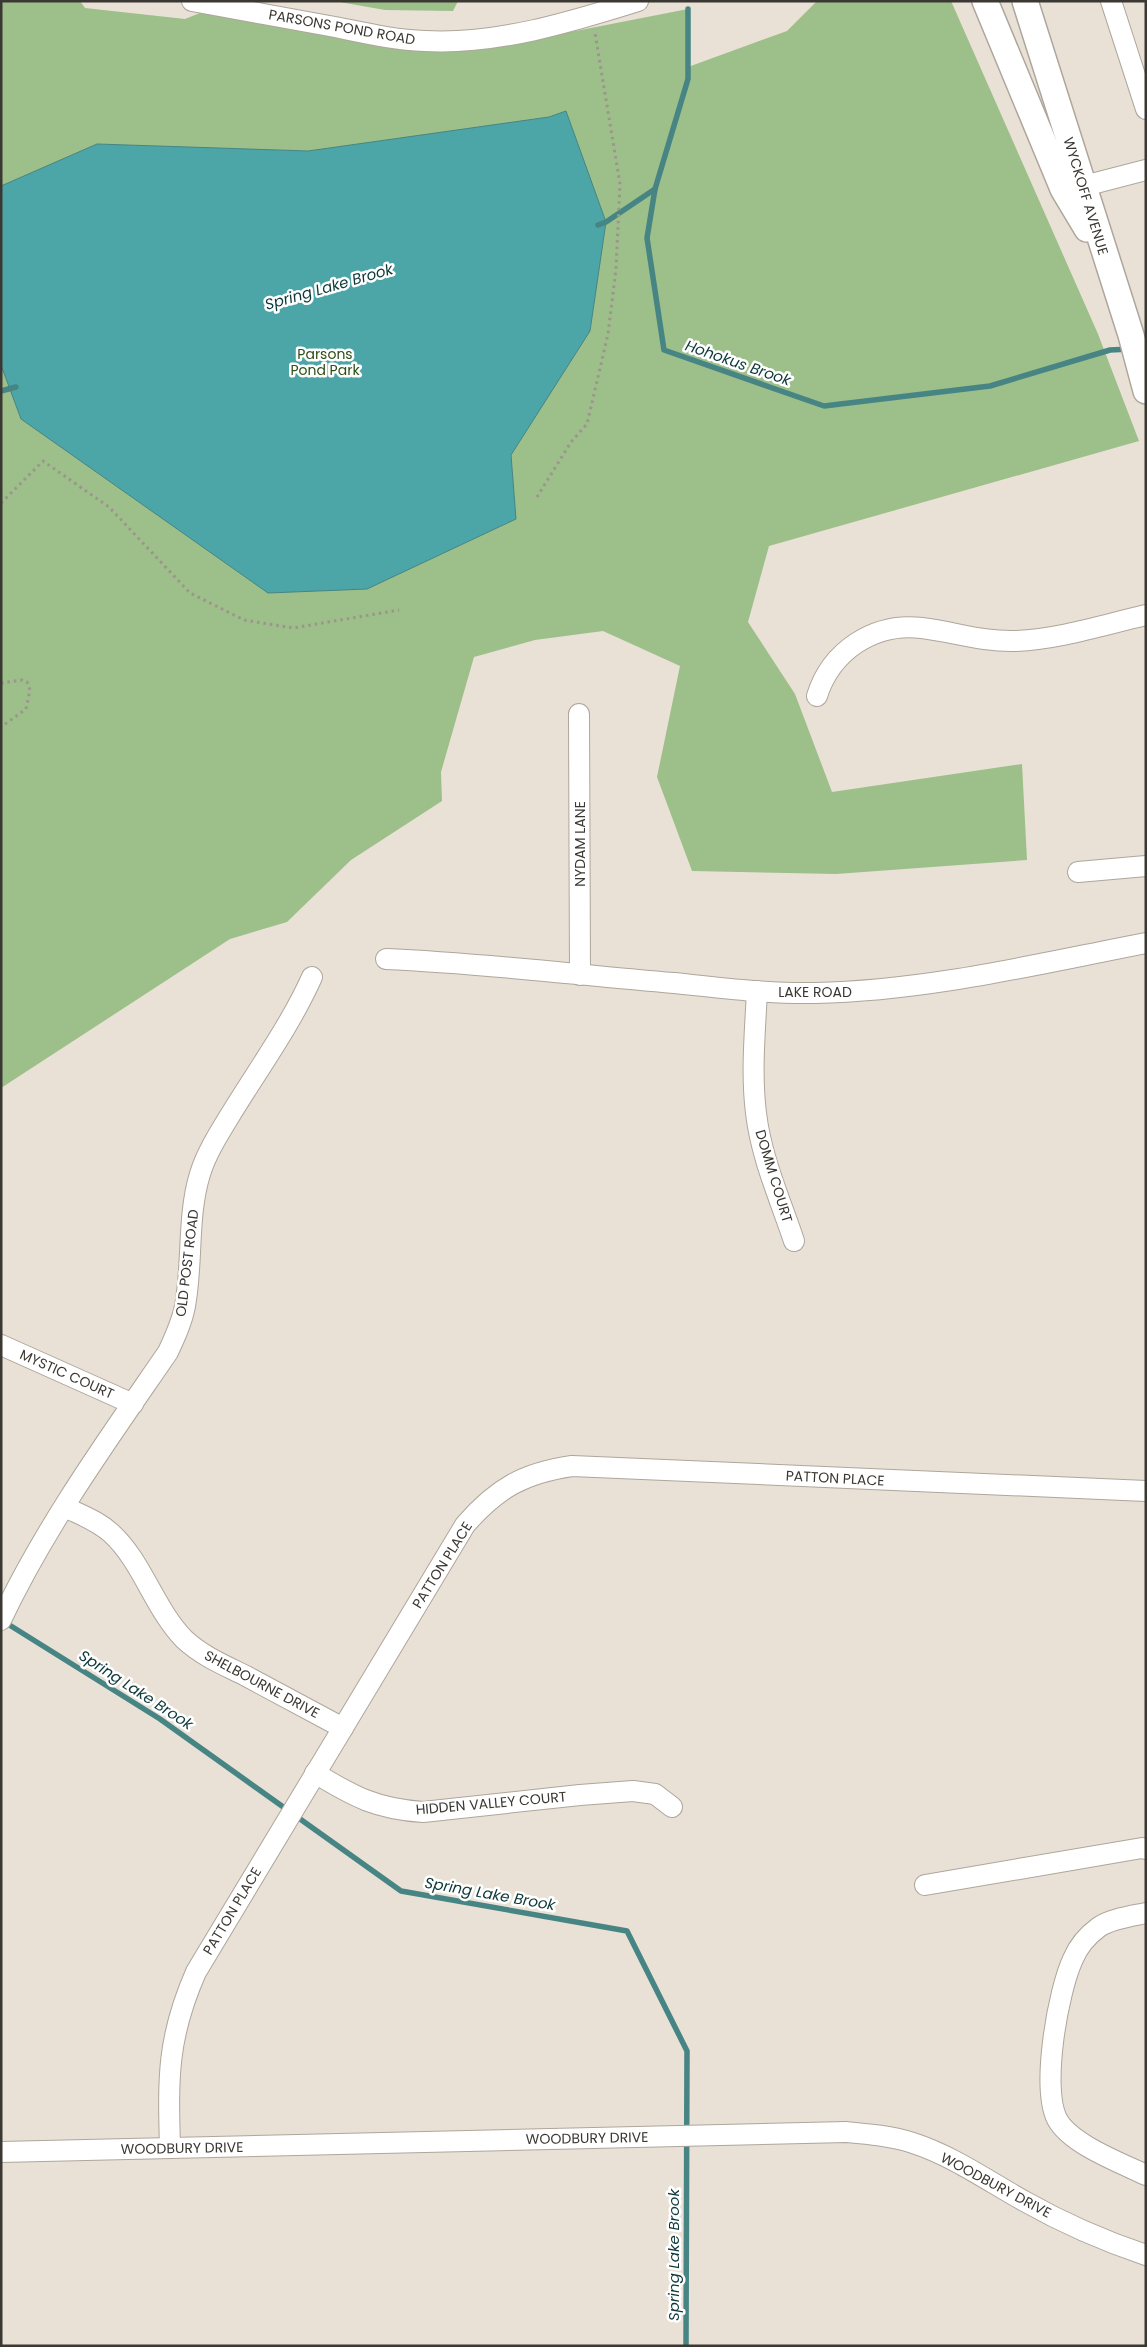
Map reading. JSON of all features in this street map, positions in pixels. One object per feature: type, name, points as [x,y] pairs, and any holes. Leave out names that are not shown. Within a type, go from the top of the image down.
[{"type":"main road","points":[[985,1],[1063,189],[1107,264]]},
{"type":"main road","name":"WYCKOFF AVENUE","points":[[1026,3],[1131,335],[1146,391]]},
{"type":"street","name":"PARSONS POND ROAD","points":[[192,1],[390,38],[427,41],[470,40],[506,35],[592,16],[638,1]]},
{"type":"street","points":[[1110,1],[1146,109]]},
{"type":"street","points":[[1084,186],[1146,170]]},
{"type":"street","points":[[817,696],[830,668],[845,652],[862,639],[882,631],[901,627],[923,628],[979,640],[1015,641],[1051,637],[1146,615]]},
{"type":"street","name":"NYDAM LANE","points":[[579,714],[580,975]]},
{"type":"street","points":[[1078,872],[1146,866]]},
{"type":"street","name":"LAKE ROAD","points":[[386,959],[481,964],[757,991],[864,992],[917,986],[1146,943]]},
{"type":"street","name":"OLD POST ROAD","points":[[1,1620],[34,1557],[168,1352],[179,1328],[185,1306],[195,1200],[200,1175],[209,1151],[261,1063],[297,1010],[312,977]]},
{"type":"street","name":"DOMM COURT","points":[[757,991],[753,1080],[756,1114],[762,1148],[794,1241]]},
{"type":"street","name":"MYSTIC COURT","points":[[1,1345],[133,1404]]},
{"type":"street","name":"PATTON PLACE","points":[[170,2148],[169,2068],[174,2033],[184,2000],[196,1972],[465,1525],[481,1506],[498,1492],[521,1478],[546,1470],[572,1466],[1146,1491]]},
{"type":"street","name":"SHELBOURNE DRIVE","points":[[66,1507],[96,1522],[112,1534],[126,1550],[167,1619],[185,1640],[203,1654],[343,1728]]},
{"type":"street","name":"HIDDEN VALLEY COURT","points":[[315,1773],[357,1797],[373,1804],[398,1810],[423,1812],[634,1791],[655,1794],[672,1807]]},
{"type":"street","points":[[925,1885],[1144,1847]]},
{"type":"street","points":[[1146,1913],[1100,1926],[1084,1941],[1076,1953],[1072,1960],[1059,2008],[1050,2062],[1051,2095],[1058,2119],[1070,2135],[1146,2175]]},
{"type":"street","name":"WOODBURY DRIVE","points":[[1,2152],[846,2132],[877,2135],[912,2143],[946,2156],[1026,2202],[1070,2224],[1146,2255]]},
{"type":"path","points":[[537,497],[571,442],[586,424],[608,334],[616,269],[620,184],[592,16]]},
{"type":"path","points":[[1,503],[44,461],[109,508],[190,593],[244,620],[293,628],[399,610]]},
{"type":"path","points":[[1,683],[22,680],[28,682],[30,690],[26,710],[1,727]]},
{"type":"green space","name":"Parsons Pond Park","points":[[1,1],[80,1],[85,8],[185,19],[200,13],[382,43],[555,35],[688,9],[688,67],[787,31],[817,1],[951,1],[1098,334],[1139,441],[769,546],[748,622],[795,694],[832,792],[1022,764],[1027,860],[836,874],[692,871],[657,777],[680,666],[603,631],[535,640],[474,657],[441,772],[442,801],[351,860],[287,922],[230,939],[1,1088]]},
{"type":"green space","points":[[334,1],[458,1],[453,11],[385,10]]},
{"type":"water","points":[[566,111],[606,222],[590,331],[511,455],[516,519],[367,589],[268,593],[21,419],[1,365],[1,186],[97,144],[308,151],[549,117]]},
{"type":"waterway","name":"Hohokus Brook","points":[[688,9],[688,79],[655,189],[647,238],[664,350],[824,406],[990,386],[1110,350],[1130,349]]},
{"type":"waterway","name":"Spring Lake Brook","points":[[598,225],[606,222],[655,189]]},
{"type":"waterway","name":"Spring Lake Brook","points":[[1,391],[16,387]]},
{"type":"waterway","name":"Spring Lake Brook","points":[[3,1621],[160,1719],[401,1891],[627,1931],[687,2051],[686,2346]]}]
